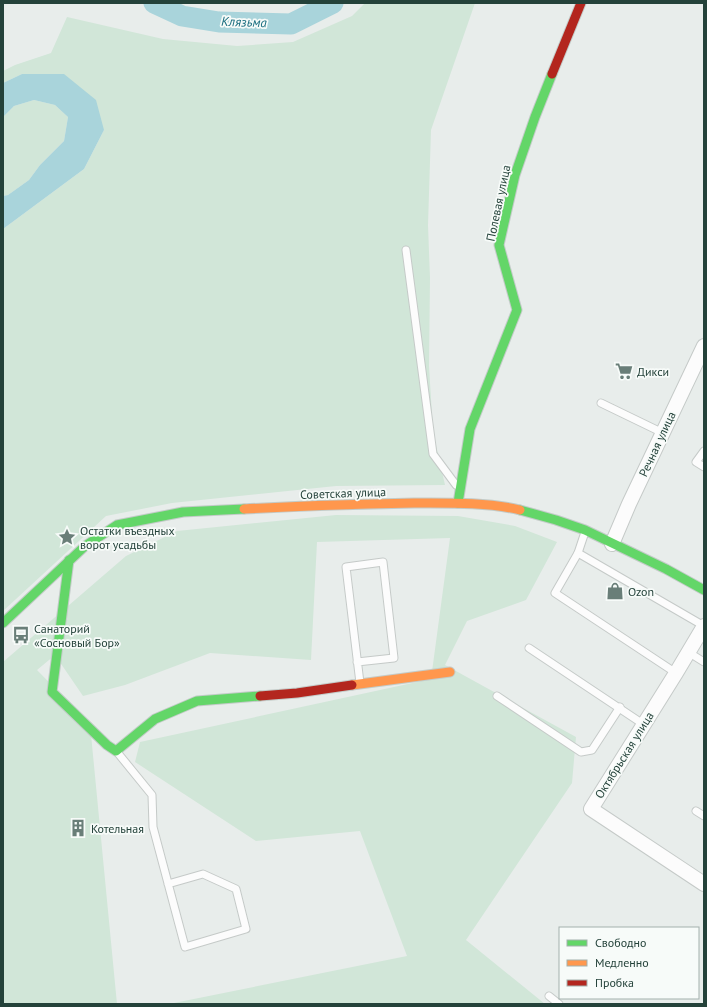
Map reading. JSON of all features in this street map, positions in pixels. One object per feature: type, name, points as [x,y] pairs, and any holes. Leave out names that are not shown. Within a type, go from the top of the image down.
[{"type":"street","name":"Полевая улица","points":[[458,503],[470,429],[517,310],[499,245],[515,175],[535,117],[581,3]]},
{"type":"street","name":"Речная улица","points":[[612,544],[704,346]]},
{"type":"street","name":"Советская улица","points":[[3,623],[85,546],[117,525],[184,512],[344,504],[458,503],[511,508],[556,520],[585,530],[666,569],[704,590]]},
{"type":"street","points":[[69,560],[52,692],[107,745],[116,750],[126,744],[155,719],[197,701],[297,693],[450,672]]},
{"type":"street","name":"Октябрьская улица","points":[[704,626],[591,809],[704,884]]},
{"type":"lane","points":[[406,250],[433,454],[460,490]]},
{"type":"lane","points":[[600,403],[663,433]]},
{"type":"lane","points":[[704,451],[696,462],[704,467]]},
{"type":"lane","points":[[585,530],[578,553],[555,593],[676,673]]},
{"type":"lane","points":[[578,553],[704,626]]},
{"type":"lane","points":[[357,662],[394,658],[383,562],[346,567],[357,662],[360,685]]},
{"type":"lane","points":[[529,648],[620,707],[643,724]]},
{"type":"lane","points":[[688,652],[704,662]]},
{"type":"lane","points":[[497,696],[581,752],[592,750],[620,707]]},
{"type":"lane","points":[[116,750],[152,795],[153,827],[168,884],[185,947],[246,930],[236,889],[204,874],[168,884]]},
{"type":"lane","points":[[696,811],[704,816]]},
{"type":"lane","points":[[549,996],[559,1004]]},
{"type":"green space","points":[[365,3],[475,3],[431,130],[428,225],[430,278],[429,366],[433,432],[445,485],[336,486],[172,503],[106,516],[3,611],[3,229],[84,169],[104,130],[22,74],[3,83],[3,71],[15,65],[51,53],[67,17],[163,39],[237,46],[293,42],[352,16]]},
{"type":"green space","points":[[34,100],[55,105],[68,117],[64,141],[40,165],[29,180],[8,195],[3,196],[3,117],[14,106]]},
{"type":"green space","points":[[336,515],[458,516],[515,526],[557,542],[526,600],[467,621],[445,665],[576,737],[572,783],[466,940],[545,1004],[169,1004],[407,956],[360,831],[256,841],[135,762],[140,742],[431,679],[450,538],[317,542],[311,660],[210,653],[125,685],[83,696],[55,655],[37,670],[90,724],[117,1004],[3,1004],[3,662],[126,556],[177,531]]},
{"type":"water","points":[[22,74],[64,74],[96,100],[104,130],[84,169],[3,229],[3,196],[8,195],[29,180],[40,165],[64,141],[68,117],[55,105],[34,100],[14,106],[3,117],[3,83]]},
{"type":"waterway","name":"Клязьма","points":[[154,3],[182,16],[219,22],[291,24],[333,3]]},
{"type":"traffic: fast","points":[[458,503],[470,429],[517,310],[499,245],[515,175],[552,74]]},
{"type":"traffic: fast","points":[[3,623],[85,546],[117,525],[183,512],[244,509]]},
{"type":"traffic: fast","points":[[520,510],[585,530],[666,569],[704,590]]},
{"type":"traffic: fast","points":[[69,560],[52,692],[107,745],[116,751],[155,719],[197,701],[260,696]]},
{"type":"traffic: slow","points":[[244,509],[440,503],[481,504],[520,510]]},
{"type":"traffic: slow","points":[[352,685],[450,672]]},
{"type":"traffic: jam","points":[[552,74],[581,3]]},
{"type":"traffic: jam","points":[[260,696],[297,693],[352,685]]},
{"type":"place","name":"Дикси","points":[[624,371]]},
{"type":"place","name":"Остатки въездных ворот усадьбы","points":[[67,537]]},
{"type":"place","name":"Ozon","points":[[615,591]]},
{"type":"place","name":"Санаторий «Сосновый Бор»","points":[[21,635]]},
{"type":"place","name":"Котельная","points":[[78,828]]}]
